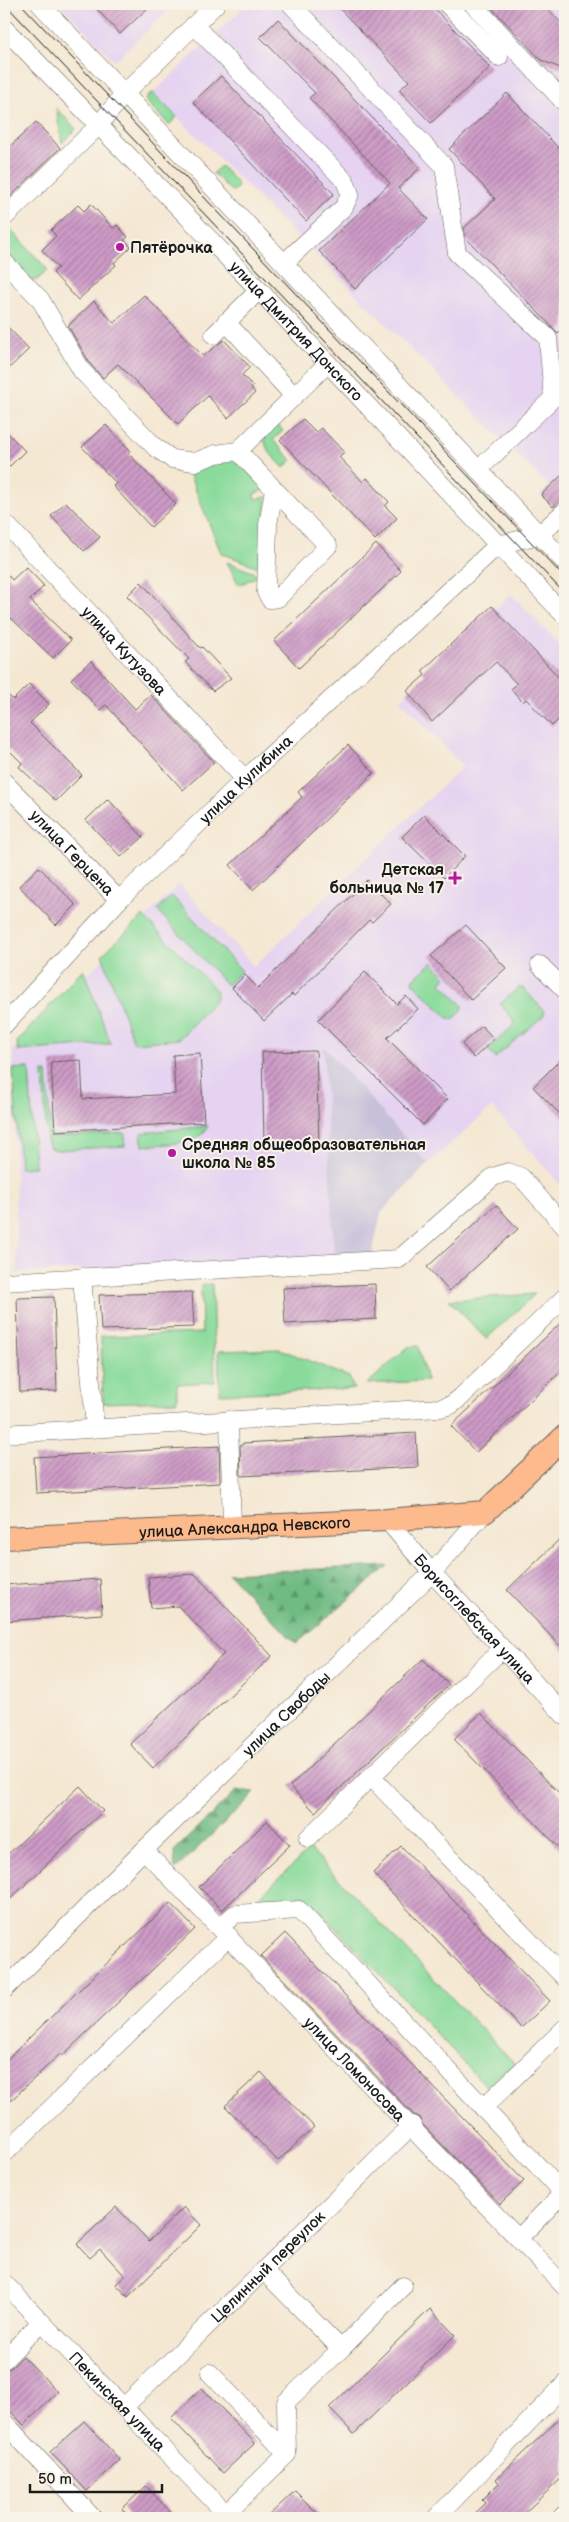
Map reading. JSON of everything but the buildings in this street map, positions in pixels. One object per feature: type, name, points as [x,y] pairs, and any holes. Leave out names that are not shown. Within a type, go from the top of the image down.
[{"type":"main road","name":"улица Свободы","points":[[485,1512],[565,1436]]},
{"type":"main road","name":"улица Александра Невского","points":[[4,1538],[387,1520],[485,1512]]},
{"type":"street","points":[[40,4],[565,562]]},
{"type":"street","points":[[4,218],[98,126],[124,94],[216,4]]},
{"type":"street","points":[[291,4],[444,166],[456,253],[548,338],[553,398],[478,470]]},
{"type":"street","points":[[447,4],[499,57]]},
{"type":"street","points":[[473,4],[565,103]]},
{"type":"street","points":[[194,25],[345,181],[350,194],[344,207],[284,263]]},
{"type":"street","name":"улица Дмитрия Донского","points":[[4,28],[328,363],[565,616]]},
{"type":"street","points":[[543,80],[565,91]]},
{"type":"street","points":[[4,262],[40,299],[82,371],[155,446],[172,459],[195,462],[216,454],[238,451],[328,363]]},
{"type":"street","points":[[258,290],[220,329],[294,396]]},
{"type":"street","points":[[238,451],[274,489],[328,546],[278,598],[270,599],[266,592],[268,525],[274,489]]},
{"type":"street","points":[[498,545],[539,534],[565,510]]},
{"type":"street","name":"улица Кутузова","points":[[4,522],[245,779]]},
{"type":"street","name":"улица Кулибина","points":[[4,1024],[118,900],[245,779],[498,545]]},
{"type":"street","name":"улица Герцена","points":[[4,782],[118,900]]},
{"type":"street","points":[[540,965],[565,990]]},
{"type":"street","points":[[4,1282],[399,1259],[493,1177],[508,1172],[521,1177],[565,1227]]},
{"type":"street","points":[[82,1277],[95,1428]]},
{"type":"street","points":[[4,1434],[440,1408],[451,1404],[565,1297]]},
{"type":"street","points":[[229,1420],[232,1527]]},
{"type":"street","name":"улица Свободы","points":[[4,1990],[144,1850],[432,1573],[485,1512]]},
{"type":"street","name":"Борисоглебская улица","points":[[387,1520],[432,1573],[565,1716]]},
{"type":"street","points":[[308,1838],[372,1778],[502,1649]]},
{"type":"street","points":[[372,1778],[565,1978]]},
{"type":"street","name":"улица Ломоносова","points":[[144,1850],[412,2125],[565,2287]]},
{"type":"street","points":[[4,2154],[225,1932],[235,1914],[299,1910],[483,2108],[564,2192],[519,2238]]},
{"type":"street","points":[[483,2108],[565,2028]]},
{"type":"street","name":"Целинный переулок","points":[[124,2406],[412,2125]]},
{"type":"street","points":[[263,2270],[341,2349]]},
{"type":"street","name":"Пекинская улица","points":[[4,2284],[124,2406],[226,2517]]},
{"type":"street","points":[[226,2517],[287,2454],[286,2402],[403,2286]]},
{"type":"street","points":[[4,2360],[42,2322]]},
{"type":"street","points":[[210,2373],[287,2454]]},
{"type":"street","points":[[436,2518],[565,2384]]},
{"type":"street","points":[[4,2422],[93,2518]]},
{"type":"street","points":[[561,2518],[565,2514]]},
{"type":"shaded area","points":[[60,4],[175,4],[115,61]]},
{"type":"shaded area","points":[[247,4],[565,4],[565,475],[551,488],[153,93]]},
{"type":"shaded area","points":[[511,594],[565,650],[565,1190],[492,1107],[428,1164],[324,1046],[334,1257],[17,1273],[13,1049],[179,884],[254,966],[463,766],[400,700]]},
{"type":"shaded area","points":[[323,1045],[428,1164],[381,1213],[372,1255],[334,1257]]},
{"type":"green space","points":[[152,92],[177,117],[169,125],[145,100]]},
{"type":"green space","points":[[56,108],[76,129],[62,143]]},
{"type":"green space","points":[[221,166],[237,183],[238,187],[233,191],[213,173]]},
{"type":"green space","points":[[9,228],[48,270],[37,280],[29,281],[4,253],[4,234]]},
{"type":"green space","points":[[277,424],[283,431],[273,440],[292,460],[284,468],[270,453],[265,440],[265,435]]},
{"type":"green space","points":[[236,458],[266,489],[254,494],[255,499],[267,497],[261,568],[221,553],[186,466]]},
{"type":"green space","points":[[227,562],[260,575],[239,585]]},
{"type":"green space","points":[[172,896],[242,971],[227,985],[157,910]]},
{"type":"green space","points":[[143,916],[217,991],[215,1000],[179,1039],[134,1043],[102,955]]},
{"type":"green space","points":[[432,962],[446,977],[441,983],[463,1006],[462,1010],[453,1020],[448,1018],[414,984],[413,980]]},
{"type":"green space","points":[[83,969],[111,1044],[18,1051],[17,1042]]},
{"type":"green space","points":[[518,988],[523,988],[544,1011],[544,1015],[495,1058],[488,1049],[516,1023],[500,1004]]},
{"type":"green space","points":[[29,1068],[35,1167],[20,1168],[13,1069]]},
{"type":"green space","points":[[43,1072],[47,1072],[51,1137],[125,1133],[125,1146],[57,1150],[50,1148],[47,1141]]},
{"type":"green space","points":[[208,1126],[203,1133],[188,1141],[143,1146],[141,1133]]},
{"type":"green space","points":[[212,1284],[215,1382],[177,1384],[177,1401],[103,1403],[101,1336],[202,1333],[201,1285]]},
{"type":"green space","points":[[535,1294],[486,1339],[449,1300]]},
{"type":"green space","points":[[418,1346],[427,1381],[367,1384],[408,1347]]},
{"type":"green space","points":[[280,1349],[349,1377],[354,1389],[220,1394],[218,1351]]},
{"type":"green space","points":[[388,1566],[296,1644],[228,1573]]},
{"type":"green space","points":[[236,1791],[255,1793],[175,1870],[174,1851]]},
{"type":"green space","points":[[310,1849],[516,2065],[490,2090],[306,1896],[256,1900]]},
{"type":"tram line","points":[[5,4],[565,594]]},
{"type":"tram line","points":[[21,4],[565,578]]},
{"type":"place","name":"Пятёрочка","points":[[120,247]]},
{"type":"place","name":"Детская больница № 17","points":[[455,878]]},
{"type":"place","name":"Средняя общеобразовательная школа № 85","points":[[172,1153]]}]
